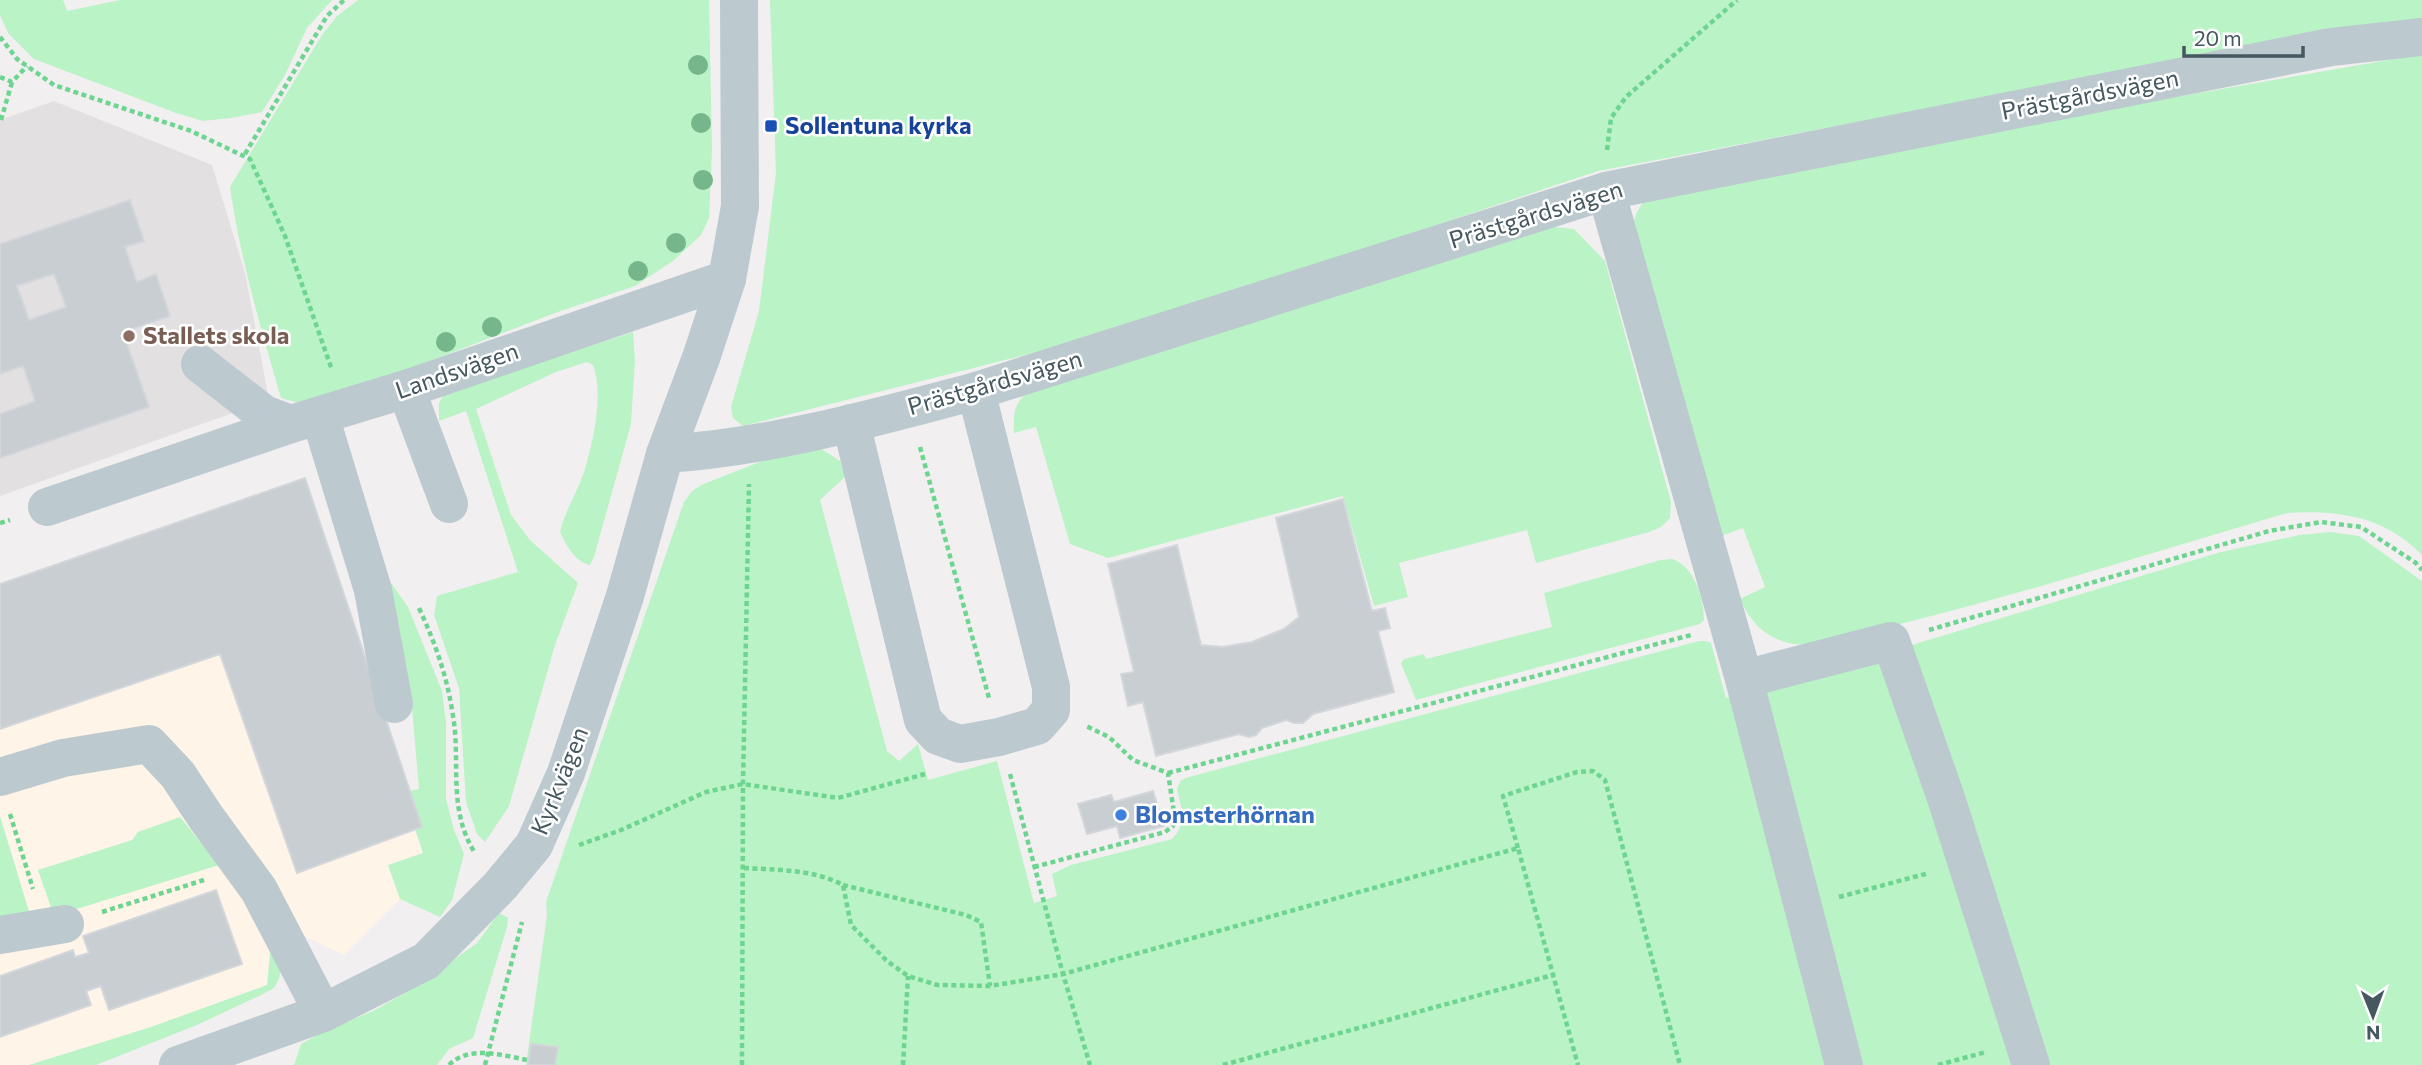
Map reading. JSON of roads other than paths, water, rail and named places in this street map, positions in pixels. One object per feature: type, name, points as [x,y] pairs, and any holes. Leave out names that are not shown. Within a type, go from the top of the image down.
[{"type":"street","points":[[666,454],[727,279],[740,206],[739,0]]},
{"type":"street","name":"Prästgårdsvägen","points":[[666,454],[750,445],[910,409],[976,391],[1606,191],[2331,47],[2422,37]]},
{"type":"street","points":[[1606,191],[1744,679],[1844,1065]]},
{"type":"street","name":"Landsvägen","points":[[47,507],[305,420],[407,389],[727,279]]},
{"type":"street","points":[[200,364],[264,414],[305,420],[373,590],[394,704]]},
{"type":"street","points":[[407,389],[449,504]]},
{"type":"street","points":[[851,423],[923,720],[938,736],[960,744],[999,737],[1037,726],[1051,710],[1051,687],[976,391]]},
{"type":"street","name":"Kyrkvägen","points":[[178,1065],[251,1053],[426,961],[500,886],[534,845],[566,773],[625,596],[666,454]]},
{"type":"street","points":[[1744,679],[1891,641],[1967,862],[2027,1054]]},
{"type":"street","points":[[4,790],[63,758],[149,744],[178,775],[259,890],[323,1013]]},
{"type":"street","points":[[0,935],[55,925]]},
{"type":"place","name":"Sollentuna kyrka","points":[[771,126]]},
{"type":"place","name":"Stallets skola","points":[[129,336]]},
{"type":"place","name":"Blomsterhörnan","points":[[1121,815]]}]
